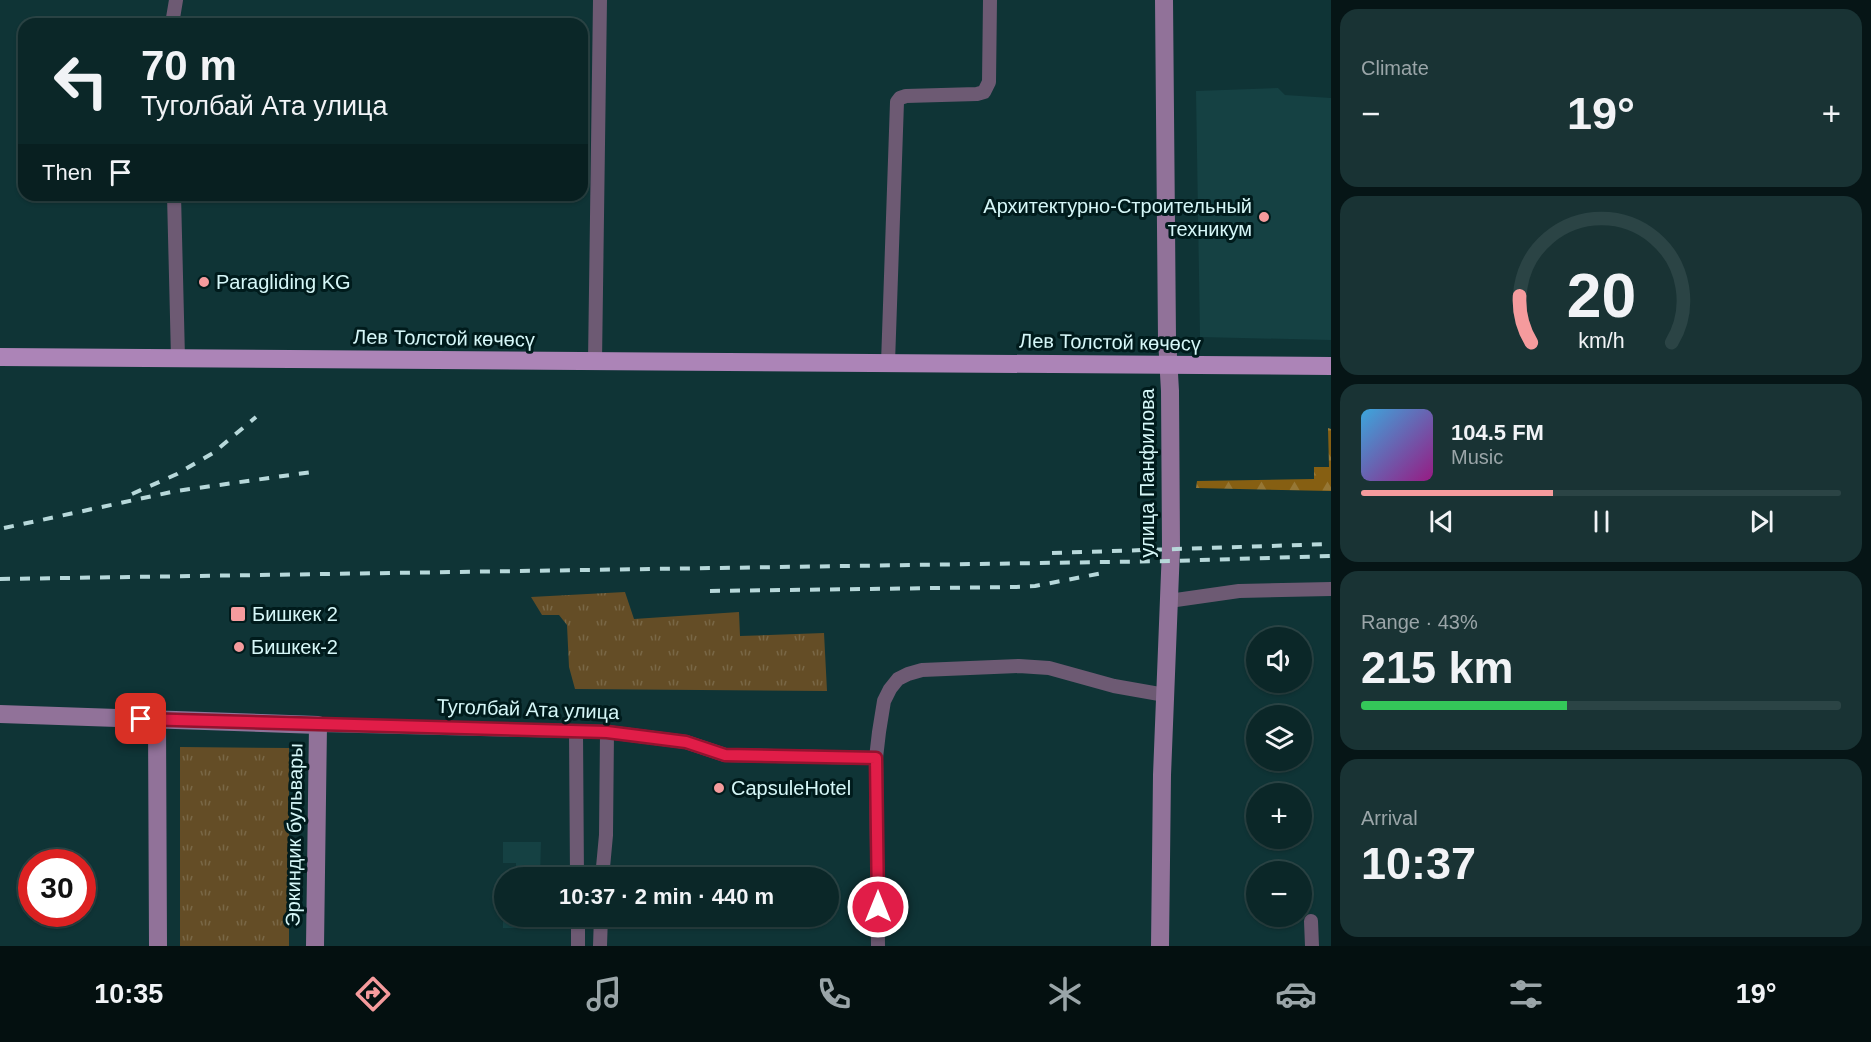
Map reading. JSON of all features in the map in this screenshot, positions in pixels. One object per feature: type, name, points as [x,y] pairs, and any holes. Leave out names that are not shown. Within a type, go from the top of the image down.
[{"type":"main road","name":"Лев Толстой көчөсү","points":[[0,357],[1331,366]]},
{"type":"street","points":[[173,18],[176,0]]},
{"type":"street","points":[[595,362],[600,0]]},
{"type":"street","points":[[888,363],[897,102],[906,96],[984,92],[989,82],[990,0]]},
{"type":"street","name":"улица Панфилова","points":[[1160,946],[1162,775],[1171,548],[1164,0]]},
{"type":"street","points":[[174,201],[178,358]]},
{"type":"street","points":[[1169,601],[1239,591],[1331,589]]},
{"type":"street","points":[[878,946],[876,758],[884,701],[898,679],[921,670],[1019,666],[1049,668],[1114,686],[1165,695]]},
{"type":"street","name":"Туголбай Ата улица","points":[[0,714],[607,732],[686,742],[725,755],[876,758]]},
{"type":"street","points":[[157,720],[158,946]]},
{"type":"street","name":"Эркиндик бульвары","points":[[315,946],[318,725]]},
{"type":"street","points":[[576,732],[577,867]]},
{"type":"street","points":[[603,867],[606,835],[607,732]]},
{"type":"street","points":[[578,927],[578,946]]},
{"type":"street","points":[[600,946],[601,927]]},
{"type":"street","points":[[1311,927],[1312,946]]},
{"type":"shaded area","name":"Архитектурно-Строительный техникум","points":[[1278,88],[1285,95],[1331,98],[1331,340],[1200,337],[1196,91]]},
{"type":"shaded area","points":[[503,842],[541,842],[540,867],[516,867],[516,863],[503,863]]},
{"type":"shaded area","points":[[503,927],[540,927],[540,928]]},
{"type":"green space","points":[[1328,428],[1331,429],[1331,491],[1196,488],[1197,481],[1314,479],[1314,467],[1329,467]]},
{"type":"green space","points":[[625,592],[634,619],[739,612],[740,636],[824,633],[827,691],[575,689],[569,667],[567,625],[559,615],[542,615],[531,597]]},
{"type":"green space","points":[[180,747],[289,748],[289,946],[180,946]]},
{"type":"railway","points":[[132,494],[177,474],[213,453],[256,417]]},
{"type":"railway","points":[[4,528],[176,491],[312,472]]},
{"type":"railway","points":[[1052,553],[1331,544]]},
{"type":"railway","points":[[0,579],[1171,561],[1331,556]]},
{"type":"railway","points":[[710,591],[1016,587],[1035,586],[1108,572]]},
{"type":"place","name":"Архитектурно-Строительный техникум","points":[[1264,217]]},
{"type":"place","name":"Paragliding KG","points":[[204,282]]},
{"type":"place","name":"Бишкек 2","points":[[238,614]]},
{"type":"place","name":"Бишкек-2","points":[[239,647]]},
{"type":"place","name":"CapsuleHotel","points":[[719,788]]},
{"type":"route","points":[[141,719],[607,732],[686,742],[725,755],[876,758],[878,907]]}]
